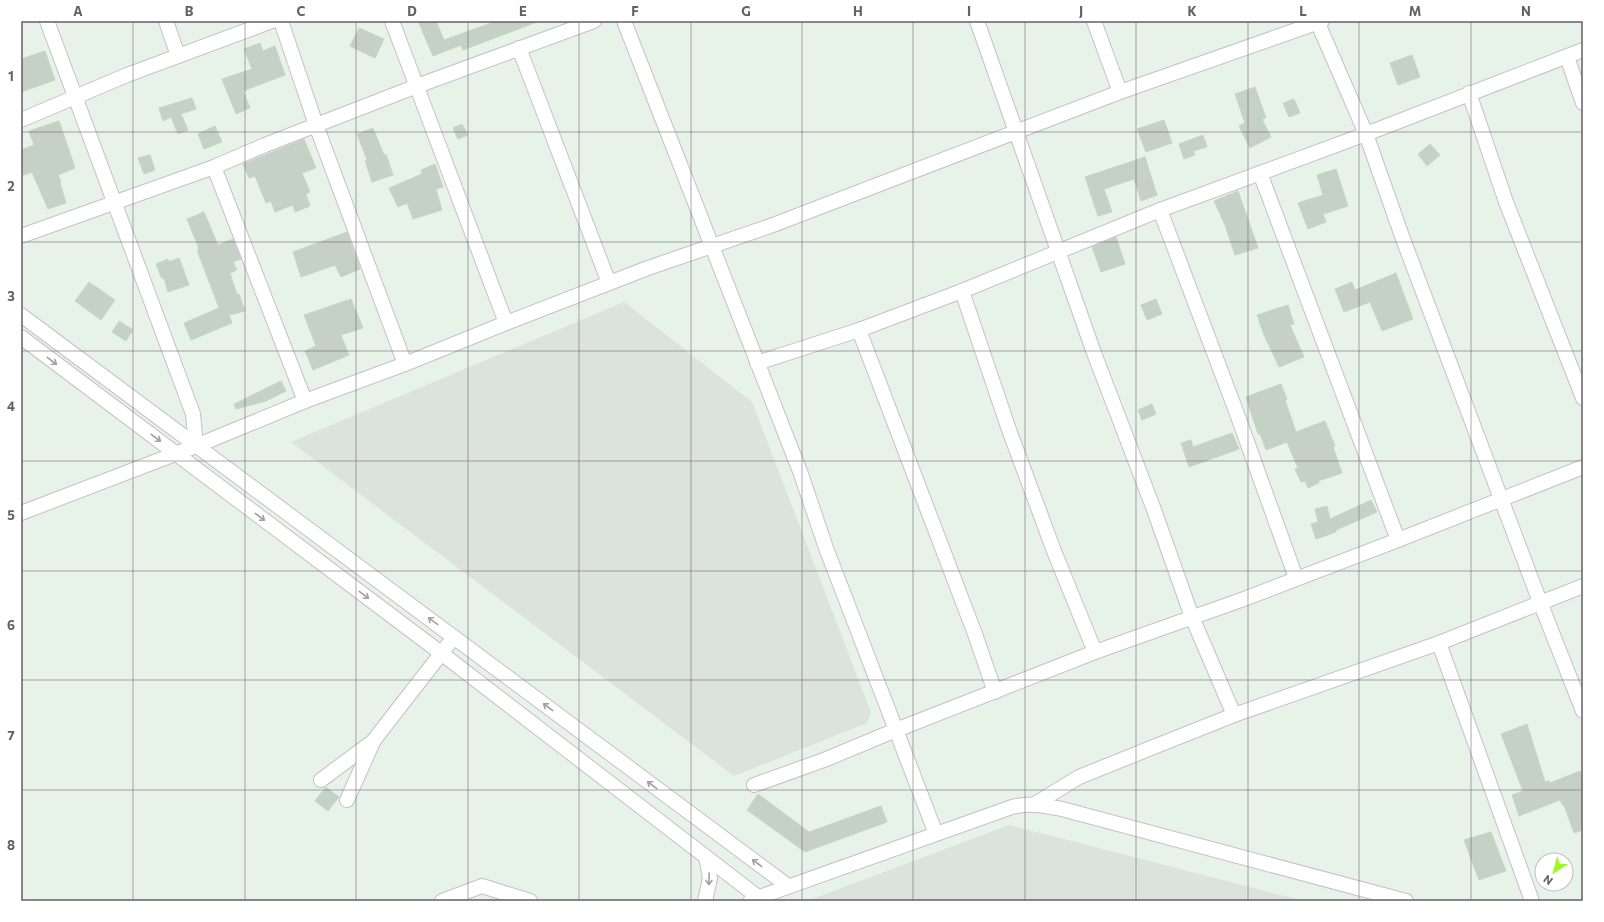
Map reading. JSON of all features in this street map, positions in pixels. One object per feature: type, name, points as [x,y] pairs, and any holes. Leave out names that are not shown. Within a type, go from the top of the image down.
[{"type":"street","points":[[48,21],[114,204],[193,414],[196,446]]},
{"type":"street","points":[[166,21],[178,56]]},
{"type":"street","points":[[21,120],[76,98],[127,75],[272,21]]},
{"type":"street","points":[[281,21],[316,125],[405,364]]},
{"type":"street","points":[[392,21],[506,323]]},
{"type":"street","points":[[21,236],[214,167],[316,125],[417,86],[594,21]]},
{"type":"street","points":[[624,21],[801,474],[826,548],[936,834]]},
{"type":"street","points":[[977,21],[1015,133],[1094,353],[1153,507],[1192,617],[1234,715]]},
{"type":"street","points":[[1094,21],[1120,92]]},
{"type":"street","points":[[21,513],[196,446],[306,401],[405,364],[648,268],[773,225],[1120,92],[1319,22],[1366,134],[1540,602],[1583,711]]},
{"type":"street","points":[[519,48],[609,283]]},
{"type":"street","points":[[757,363],[859,330],[962,291],[1160,210],[1366,134],[1583,50]]},
{"type":"street","points":[[1567,56],[1583,103]]},
{"type":"street","points":[[1469,93],[1506,202],[1583,398]]},
{"type":"street","points":[[214,167],[306,401]]},
{"type":"street","points":[[1260,173],[1398,540]]},
{"type":"street","points":[[1160,210],[1236,411],[1296,578]]},
{"type":"street","points":[[962,291],[1008,427],[1054,551],[1095,652]]},
{"type":"street","points":[[21,315],[788,886]]},
{"type":"street","points":[[859,330],[995,692]]},
{"type":"street","points":[[21,337],[441,653],[706,857],[754,899],[1012,806],[1035,804],[1077,813],[1406,901]]},
{"type":"street","points":[[754,785],[824,760],[896,730],[1095,652],[1398,540],[1583,467]]},
{"type":"street","points":[[1035,804],[1079,777],[1234,715],[1439,643],[1583,586]]},
{"type":"street","points":[[347,800],[374,740],[454,637]]},
{"type":"street","points":[[1439,643],[1532,901]]},
{"type":"street","points":[[321,780],[374,740]]},
{"type":"street","points":[[704,901],[710,878],[706,857]]},
{"type":"street","points":[[442,901],[482,886],[530,901]]},
{"type":"shaded area","points":[[624,302],[752,402],[871,712],[867,723],[734,776],[291,442]]},
{"type":"shaded area","points":[[1009,825],[1304,901],[807,901]]},
{"type":"building","points":[[418,21],[436,21],[444,40],[497,21],[537,22],[463,50],[461,45],[433,56]]},
{"type":"building","points":[[359,28],[384,39],[375,58],[350,46]]},
{"type":"building","points":[[260,43],[263,51],[275,46],[285,75],[243,91],[250,108],[236,114],[222,79],[252,69],[244,49]]},
{"type":"building","points":[[45,51],[55,80],[21,92],[21,59]]},
{"type":"building","points":[[1412,55],[1420,77],[1398,85],[1390,63]]},
{"type":"building","points":[[1255,87],[1266,118],[1262,119],[1271,137],[1250,148],[1239,126],[1245,123],[1235,94]]},
{"type":"building","points":[[192,98],[196,109],[181,114],[188,130],[178,134],[171,117],[163,121],[159,108]]},
{"type":"building","points":[[1294,99],[1300,113],[1289,117],[1283,103]]},
{"type":"building","points":[[1164,120],[1172,143],[1146,152],[1137,129]]},
{"type":"building","points":[[59,121],[75,168],[58,175],[66,203],[48,209],[32,172],[21,176],[21,150],[34,145],[29,131]]},
{"type":"building","points":[[462,124],[468,135],[458,139],[453,128]]},
{"type":"building","points":[[215,126],[222,142],[204,149],[198,134]]},
{"type":"building","points":[[373,128],[384,155],[386,154],[393,175],[372,182],[365,161],[367,160],[357,134]]},
{"type":"building","points":[[1203,135],[1207,147],[1193,151],[1195,155],[1184,159],[1179,144]]},
{"type":"building","points":[[304,139],[316,168],[302,173],[310,192],[306,194],[310,206],[295,212],[293,205],[275,212],[271,201],[266,203],[255,176],[249,178],[243,164]]},
{"type":"building","points":[[1430,144],[1440,155],[1427,166],[1418,154]]},
{"type":"building","points":[[150,155],[155,170],[144,174],[138,158]]},
{"type":"building","points":[[1145,157],[1157,195],[1141,201],[1134,179],[1104,189],[1112,212],[1098,216],[1085,177]]},
{"type":"building","points":[[435,164],[443,187],[436,189],[442,210],[413,219],[407,203],[398,207],[389,188],[422,174],[421,170]]},
{"type":"building","points":[[1336,169],[1348,206],[1323,214],[1326,222],[1308,229],[1298,203],[1323,195],[1317,175]]},
{"type":"building","points":[[1238,191],[1258,248],[1235,255],[1225,225],[1214,201]]},
{"type":"building","points":[[204,212],[218,245],[233,239],[241,259],[233,262],[237,270],[230,273],[237,295],[239,294],[245,311],[229,315],[232,323],[191,340],[184,323],[219,308],[187,219]]},
{"type":"building","points":[[347,232],[360,269],[341,277],[335,265],[301,277],[293,252]]},
{"type":"building","points":[[1116,237],[1125,264],[1101,272],[1092,247]]},
{"type":"building","points":[[179,258],[189,285],[168,292],[164,278],[162,279],[156,264],[168,259],[169,262]]},
{"type":"building","points":[[1396,273],[1413,319],[1382,331],[1370,302],[1344,312],[1335,289],[1352,282],[1355,290]]},
{"type":"building","points":[[89,282],[115,300],[101,320],[75,301]]},
{"type":"building","points":[[351,299],[363,328],[341,335],[349,355],[313,370],[305,351],[316,346],[304,315]]},
{"type":"building","points":[[1156,299],[1162,314],[1147,320],[1141,305]]},
{"type":"building","points":[[1288,305],[1294,324],[1290,325],[1304,357],[1279,367],[1264,335],[1257,315]]},
{"type":"building","points":[[119,321],[133,330],[126,341],[112,332]]},
{"type":"building","points":[[281,381],[286,391],[266,401],[236,409],[234,404]]},
{"type":"building","points":[[1281,384],[1287,399],[1285,400],[1296,432],[1325,421],[1335,446],[1333,447],[1342,473],[1318,481],[1319,483],[1308,488],[1305,481],[1301,482],[1295,469],[1298,468],[1287,442],[1266,450],[1260,434],[1258,434],[1246,397]]},
{"type":"building","points":[[1152,404],[1156,414],[1142,420],[1138,410]]},
{"type":"building","points":[[1232,433],[1239,449],[1189,467],[1181,443],[1191,440],[1193,447]]},
{"type":"building","points":[[1371,500],[1377,512],[1336,530],[1336,532],[1316,539],[1311,524],[1318,522],[1315,509],[1327,506],[1330,519]]},
{"type":"building","points":[[1527,724],[1545,782],[1549,781],[1550,783],[1580,771],[1583,779],[1583,830],[1574,833],[1564,805],[1563,806],[1560,800],[1519,816],[1512,795],[1523,791],[1501,734]]},
{"type":"building","points":[[326,787],[339,797],[328,811],[315,801]]},
{"type":"building","points":[[758,794],[809,832],[881,806],[887,822],[805,852],[747,810]]},
{"type":"building","points":[[1491,832],[1506,871],[1479,880],[1464,840]]}]
